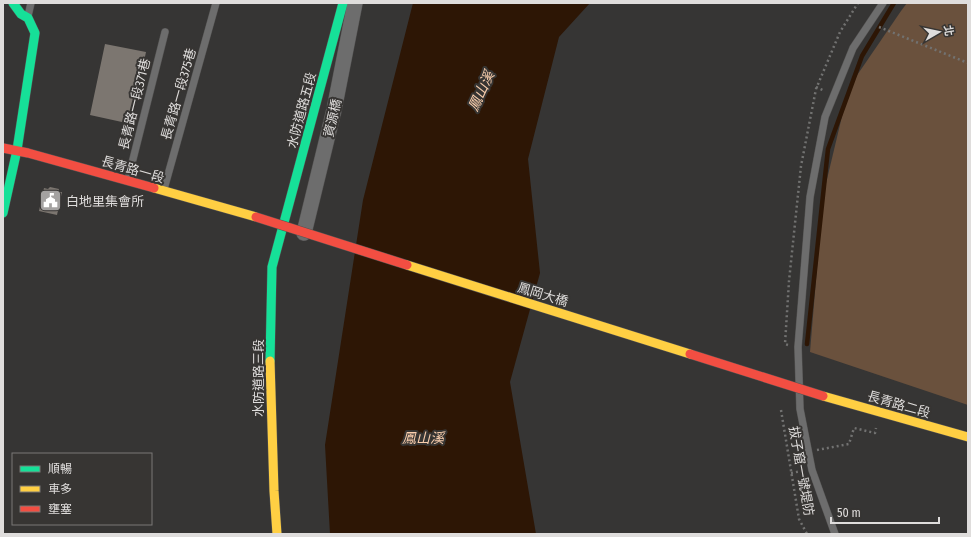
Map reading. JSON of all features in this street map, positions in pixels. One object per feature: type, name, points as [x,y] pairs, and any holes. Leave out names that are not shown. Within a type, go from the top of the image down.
[{"type":"street","points":[[3,213],[17,150],[35,32],[28,18],[21,14],[13,3]]},
{"type":"street","name":"水防道路五段","points":[[283,223],[343,3]]},
{"type":"street","name":"資源橋","points":[[304,233],[334,110],[355,3]]},
{"type":"street","name":"長青路一段","points":[[3,148],[17,150],[256,217]]},
{"type":"street","name":"鳳岡大橋","points":[[256,217],[823,396]]},
{"type":"street","name":"水防道路三段","points":[[277,534],[274,490],[270,358],[272,267],[283,223]]},
{"type":"street","name":"長青路二段","points":[[823,396],[968,437]]},
{"type":"lane","points":[[28,18],[31,3]]},
{"type":"lane","name":"長青路一段375巷","points":[[164,191],[216,3]]},
{"type":"lane","points":[[835,534],[812,470],[800,409],[798,347],[810,197],[825,117],[853,48],[883,3]]},
{"type":"lane","name":"長青路一段371巷","points":[[128,181],[165,32]]},
{"type":"path","points":[[886,30],[968,63]]},
{"type":"path","name":"拔子窟一號堤防","points":[[781,410],[799,519],[807,534]]},
{"type":"path","points":[[809,452],[849,444],[854,428]]},
{"type":"shaded area","points":[[907,3],[968,3],[968,405],[810,352],[823,196],[849,87]]},
{"type":"water","name":"鳳山溪","points":[[413,3],[590,3],[559,37],[528,159],[540,273],[510,382],[536,534],[330,534],[325,445],[363,200]]},
{"type":"building","points":[[105,44],[146,52],[131,124],[90,115]]},
{"type":"building","name":"白地里集會所","points":[[50,187],[59,189],[58,192],[62,192],[57,215],[39,211],[44,188],[48,189]]},
{"type":"waterway","points":[[807,344],[828,149],[862,56],[894,3]]},
{"type":"traffic: fast","points":[[3,213],[17,150],[35,33],[28,18],[21,14],[13,3]]},
{"type":"traffic: fast","points":[[270,361],[272,267],[343,3]]},
{"type":"traffic: slow","points":[[154,188],[256,217]]},
{"type":"traffic: slow","points":[[407,265],[690,354]]},
{"type":"traffic: slow","points":[[270,361],[274,491],[277,534]]},
{"type":"traffic: slow","points":[[823,396],[968,437]]},
{"type":"traffic: jam","points":[[3,148],[28,153],[154,188]]},
{"type":"traffic: jam","points":[[256,217],[407,265]]},
{"type":"traffic: jam","points":[[690,354],[823,396]]},
{"type":"place","name":"白地里集會所","points":[[51,201]]}]
